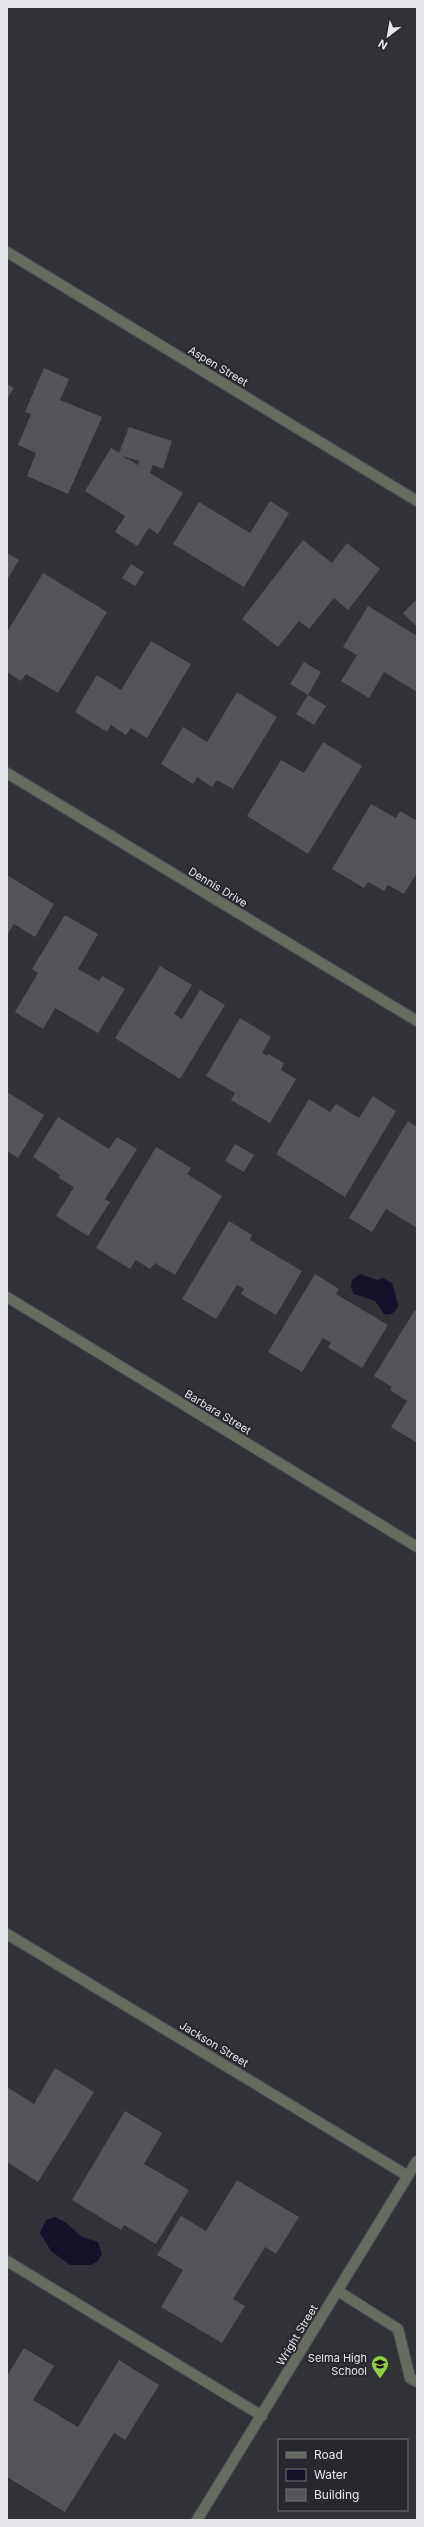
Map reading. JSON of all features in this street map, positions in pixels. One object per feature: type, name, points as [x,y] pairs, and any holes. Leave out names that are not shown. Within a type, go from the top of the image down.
[{"type":"street","name":"Aspen Street","points":[[7,252],[417,501]]},
{"type":"street","name":"Dennis Drive","points":[[7,773],[417,1021]]},
{"type":"street","name":"Barbara Street","points":[[7,1297],[417,1547]]},
{"type":"street","name":"Jackson Street","points":[[7,1934],[408,2176]]},
{"type":"street","name":"Wright Street","points":[[198,2520],[417,2161]]},
{"type":"street","points":[[7,2261],[262,2416]]},
{"type":"street","points":[[338,2291],[398,2329],[414,2380]]},
{"type":"street","points":[[414,2380],[417,2367]]},
{"type":"water","points":[[360,1274],[377,1280],[383,1278],[392,1283],[398,1305],[395,1311],[391,1314],[384,1314],[375,1301],[354,1294],[351,1288],[352,1280]]},
{"type":"water","points":[[55,2217],[65,2222],[82,2237],[98,2242],[102,2254],[97,2262],[91,2265],[70,2265],[51,2251],[40,2233],[46,2220]]},
{"type":"building","points":[[44,368],[69,379],[60,400],[102,417],[68,494],[27,476],[36,453],[18,445],[31,414],[25,412]]},
{"type":"building","points":[[7,384],[14,388],[7,399]]},
{"type":"building","points":[[129,427],[172,441],[163,469],[153,465],[150,473],[183,493],[158,534],[149,528],[137,546],[115,532],[125,516],[85,491],[111,448],[119,453]],"holes":[[[122,456],[140,461],[138,465]]]},
{"type":"building","points":[[270,501],[289,513],[244,587],[173,544],[199,502],[250,533]]},
{"type":"building","points":[[303,540],[332,563],[347,543],[380,569],[348,610],[334,598],[309,629],[299,621],[278,647],[242,619]]},
{"type":"building","points":[[7,553],[19,560],[7,580]]},
{"type":"building","points":[[131,564],[144,572],[135,586],[122,578]]},
{"type":"building","points":[[43,573],[107,612],[58,693],[26,674],[21,681],[7,672],[7,632]]},
{"type":"building","points":[[417,599],[417,627],[403,613]]},
{"type":"building","points":[[368,606],[417,636],[417,692],[384,672],[369,698],[341,681],[357,655],[343,647]]},
{"type":"building","points":[[151,641],[191,664],[147,738],[131,728],[126,735],[111,725],[107,732],[75,712],[97,675],[121,690]]},
{"type":"building","points":[[304,662],[321,672],[308,695],[290,684]]},
{"type":"building","points":[[237,692],[277,717],[233,789],[217,780],[212,787],[197,777],[193,784],[161,764],[183,727],[207,742]]},
{"type":"building","points":[[308,695],[326,706],[314,725],[296,714]]},
{"type":"building","points":[[323,742],[362,766],[308,854],[247,816],[281,760],[304,773]]},
{"type":"building","points":[[371,804],[396,818],[400,811],[417,821],[417,873],[404,894],[388,885],[384,891],[368,882],[364,888],[332,869]]},
{"type":"building","points":[[7,875],[54,904],[35,937],[14,924],[7,935]]},
{"type":"building","points":[[65,915],[98,934],[78,969],[99,981],[102,976],[125,989],[98,1033],[55,1008],[43,1029],[15,1012],[38,973],[32,969]]},
{"type":"building","points":[[160,966],[192,985],[174,1014],[182,1019],[200,990],[225,1005],[180,1079],[115,1038]]},
{"type":"building","points":[[240,1018],[271,1037],[262,1053],[267,1056],[268,1054],[284,1063],[281,1070],[296,1079],[270,1123],[231,1100],[235,1093],[206,1076]]},
{"type":"building","points":[[7,1092],[44,1115],[18,1158],[7,1151]]},
{"type":"building","points":[[373,1096],[396,1111],[345,1197],[276,1154],[309,1099],[330,1112],[336,1104],[359,1118]]},
{"type":"building","points":[[58,1117],[109,1149],[117,1137],[137,1149],[105,1199],[110,1202],[88,1236],[56,1216],[74,1187],[59,1178],[60,1175],[33,1157]]},
{"type":"building","points":[[408,1121],[417,1127],[417,1228],[386,1209],[372,1232],[349,1218]]},
{"type":"building","points":[[235,1144],[254,1155],[244,1172],[225,1161]]},
{"type":"building","points":[[156,1147],[191,1168],[187,1174],[222,1196],[175,1275],[155,1263],[150,1269],[136,1260],[130,1269],[96,1248]]},
{"type":"building","points":[[229,1221],[252,1235],[250,1240],[302,1271],[276,1315],[241,1294],[244,1289],[237,1285],[216,1319],[182,1299]]},
{"type":"building","points":[[315,1274],[339,1289],[336,1294],[388,1325],[362,1368],[328,1347],[331,1343],[323,1338],[302,1372],[268,1352]]},
{"type":"building","points":[[415,1310],[417,1312],[417,1443],[391,1427],[407,1401],[390,1390],[392,1387],[374,1376]]},
{"type":"building","points":[[55,2068],[94,2092],[38,2182],[7,2162],[7,2087],[34,2104]]},
{"type":"building","points":[[125,2111],[162,2133],[144,2164],[189,2190],[156,2244],[124,2225],[121,2230],[72,2200]]},
{"type":"building","points":[[237,2180],[299,2217],[276,2254],[265,2247],[233,2299],[245,2306],[222,2343],[161,2307],[183,2270],[157,2255],[181,2216],[206,2231]]},
{"type":"building","points":[[24,2348],[54,2366],[33,2400],[78,2427],[119,2360],[159,2385],[125,2440],[114,2433],[65,2512],[7,2477],[7,2376]]},
{"type":"place","name":"Selma High School","points":[[380,2379]]}]
